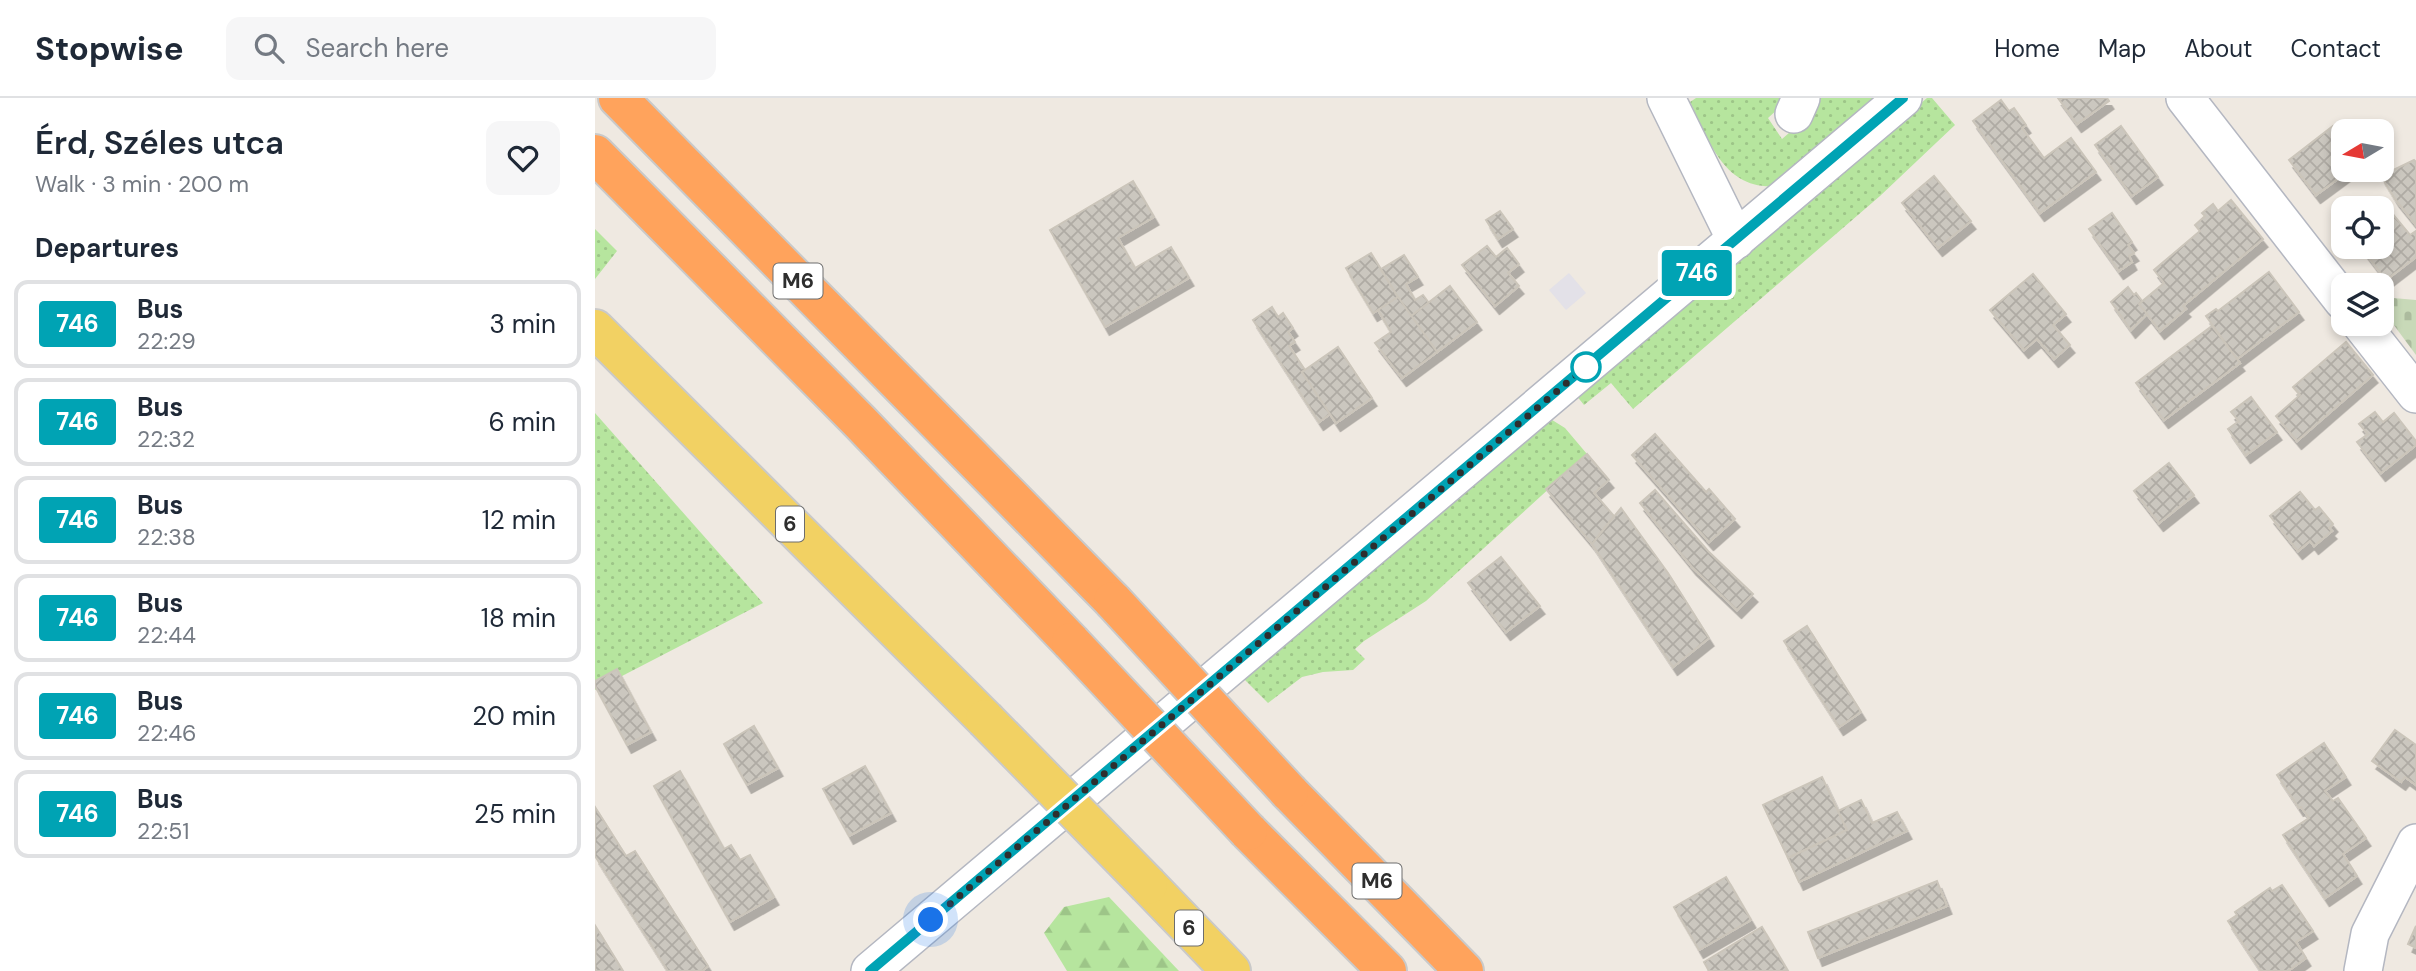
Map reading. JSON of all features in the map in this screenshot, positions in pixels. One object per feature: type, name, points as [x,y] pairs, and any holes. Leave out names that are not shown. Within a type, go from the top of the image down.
[{"type":"highway","name":"M6","points":[[618,98],[1113,601],[1289,792],[1464,971]]},
{"type":"highway","name":"M6","points":[[595,154],[860,422],[1248,831],[1387,971]]},
{"type":"main road","name":"6","points":[[595,329],[985,719],[1231,971]]},
{"type":"street","points":[[1666,98],[1736,240]]},
{"type":"street","points":[[870,971],[1903,98]]},
{"type":"street","points":[[2185,98],[2331,286]]},
{"type":"street","points":[[2370,336],[2416,394]]},
{"type":"street","points":[[2363,971],[2371,934],[2416,842]]},
{"type":"street","points":[[2336,971],[2371,934]]},
{"type":"shaded area","points":[[1569,273],[1586,293],[1566,310],[1549,290]]},
{"type":"green space","points":[[1696,98],[1790,98],[1768,118],[1782,139],[1804,120],[1815,98],[1889,98],[1778,186],[1744,181],[1721,161],[1690,102]]},
{"type":"green space","points":[[1927,98],[1932,98],[1955,125],[1880,196],[1633,409],[1611,383],[1584,405],[1576,395]]},
{"type":"green space","points":[[595,229],[617,251],[595,279]]},
{"type":"green space","points":[[2394,298],[2416,300],[2416,355],[2394,325]]},
{"type":"green space","points":[[595,413],[763,603],[595,690]]},
{"type":"green space","points":[[1549,418],[1565,428],[1587,454],[1426,601],[1355,649],[1365,659],[1353,670],[1302,677],[1268,703],[1241,676]]},
{"type":"green space","points":[[1109,897],[1179,971],[1067,971],[1044,933],[1064,907]]},
{"type":"building","points":[[2058,98],[2107,98],[2109,101],[2077,124]]},
{"type":"building","points":[[2001,100],[2009,111],[2014,108],[2026,125],[2022,128],[2044,158],[2071,138],[2096,172],[2040,213],[1973,121]]},
{"type":"building","points":[[2121,126],[2158,177],[2132,196],[2095,145]]},
{"type":"building","points":[[2331,128],[2331,182],[2334,182],[2316,195],[2289,160]]},
{"type":"building","points":[[2414,160],[2416,162],[2416,225],[2385,182],[2394,182],[2394,170]]},
{"type":"building","points":[[1934,176],[1971,221],[1938,248],[1902,203]]},
{"type":"building","points":[[1133,181],[1154,217],[1118,238],[1135,268],[1171,247],[1189,278],[1105,327],[1050,230]]},
{"type":"building","points":[[2231,200],[2263,239],[2183,306],[2186,309],[2160,331],[2139,304],[2164,283],[2154,270],[2200,231],[2195,225],[2205,216],[2202,213],[2213,204],[2218,211]]},
{"type":"building","points":[[1500,211],[1513,229],[1498,239],[1486,220]]},
{"type":"building","points":[[2112,213],[2132,242],[2128,245],[2134,253],[2129,256],[2132,262],[2119,271],[2089,229]]},
{"type":"building","points":[[2394,216],[2410,235],[2416,231],[2416,257],[2394,274],[2381,273],[2370,259],[2394,259]]},
{"type":"building","points":[[1487,246],[1496,257],[1507,248],[1519,264],[1508,273],[1519,286],[1495,306],[1462,265]]},
{"type":"building","points":[[1371,253],[1398,297],[1373,313],[1346,268]]},
{"type":"building","points":[[1404,255],[1418,277],[1406,284],[1415,300],[1423,295],[1429,303],[1410,317],[1381,269]]},
{"type":"building","points":[[2269,272],[2299,312],[2237,359],[2206,316],[2216,309],[2218,311]]},
{"type":"building","points":[[2033,274],[2066,314],[2053,325],[2070,345],[2054,359],[2037,339],[2024,350],[1990,310]]},
{"type":"building","points":[[1450,286],[1477,322],[1437,352],[1410,317]]},
{"type":"building","points":[[2128,287],[2142,301],[2139,304],[2147,314],[2131,330],[2111,302]]},
{"type":"building","points":[[1398,297],[1437,352],[1402,378],[1375,343],[1391,332],[1378,310]]},
{"type":"building","points":[[1272,307],[1278,317],[1283,313],[1293,328],[1288,332],[1295,342],[1289,346],[1305,370],[1302,372],[1330,414],[1319,422],[1253,320]]},
{"type":"building","points":[[2212,326],[2240,363],[2164,420],[2136,383]]},
{"type":"building","points":[[2346,342],[2373,375],[2297,441],[2276,416],[2300,395],[2293,387]]},
{"type":"building","points":[[1338,347],[1372,398],[1336,423],[1302,372]]},
{"type":"building","points":[[2251,397],[2277,432],[2246,455],[2228,429],[2239,421],[2231,412]]},
{"type":"building","points":[[2375,412],[2383,422],[2394,413],[2416,441],[2416,445],[2381,473],[2357,442],[2368,434],[2359,424]]},
{"type":"building","points":[[1655,434],[1706,492],[1709,489],[1735,519],[1709,542],[1632,455]]},
{"type":"building","points":[[1587,454],[1609,480],[1594,493],[1614,516],[1592,544],[1546,489]]},
{"type":"building","points":[[2169,463],[2194,495],[2159,523],[2134,491]]},
{"type":"building","points":[[1655,490],[1708,551],[1753,594],[1737,610],[1692,567],[1640,503]]},
{"type":"building","points":[[2300,492],[2315,510],[2319,507],[2333,524],[2329,528],[2332,531],[2314,546],[2310,541],[2298,551],[2270,516]]},
{"type":"building","points":[[1621,508],[1668,573],[1709,638],[1673,667],[1592,544]]},
{"type":"building","points":[[1501,557],[1540,606],[1506,632],[1468,583]]},
{"type":"building","points":[[1807,626],[1861,712],[1839,727],[1784,641]]},
{"type":"building","points":[[617,669],[651,732],[627,745],[595,686],[595,681]]},
{"type":"building","points":[[754,726],[778,768],[747,785],[724,744]]},
{"type":"building","points":[[2395,730],[2416,745],[2416,785],[2405,777],[2401,782],[2372,761]]},
{"type":"building","points":[[2324,743],[2346,777],[2325,791],[2333,801],[2338,798],[2366,838],[2343,854],[2357,876],[2325,898],[2283,835],[2309,818],[2277,775]]},
{"type":"building","points":[[865,766],[891,813],[849,836],[823,789]]},
{"type":"building","points":[[680,771],[724,849],[731,845],[740,860],[750,855],[774,897],[730,922],[654,786]]},
{"type":"building","points":[[1822,777],[1847,830],[1788,858],[1763,805]]},
{"type":"building","points":[[1861,800],[1872,823],[1897,812],[1907,831],[1799,882],[1788,858],[1847,830],[1838,811]]},
{"type":"building","points":[[595,807],[626,856],[635,851],[708,966],[702,971],[668,971],[595,856]]},
{"type":"building","points":[[1726,877],[1751,920],[1699,950],[1674,907]]},
{"type":"building","points":[[1937,881],[1947,906],[1818,958],[1808,932]]},
{"type":"building","points":[[2282,885],[2313,931],[2296,942],[2306,958],[2288,971],[2261,971],[2228,921],[2237,915],[2235,912],[2270,888],[2272,891]]},
{"type":"building","points":[[2416,926],[2416,948],[2408,944]]},
{"type":"building","points":[[596,927],[623,971],[595,971]]},
{"type":"building","points":[[1762,927],[1788,971],[1709,971],[1704,962]]},
{"type":"bus line","name":"746","points":[[870,971],[1903,98]]},
{"type":"route","points":[[931,920],[1588,365],[1586,367]]}]
